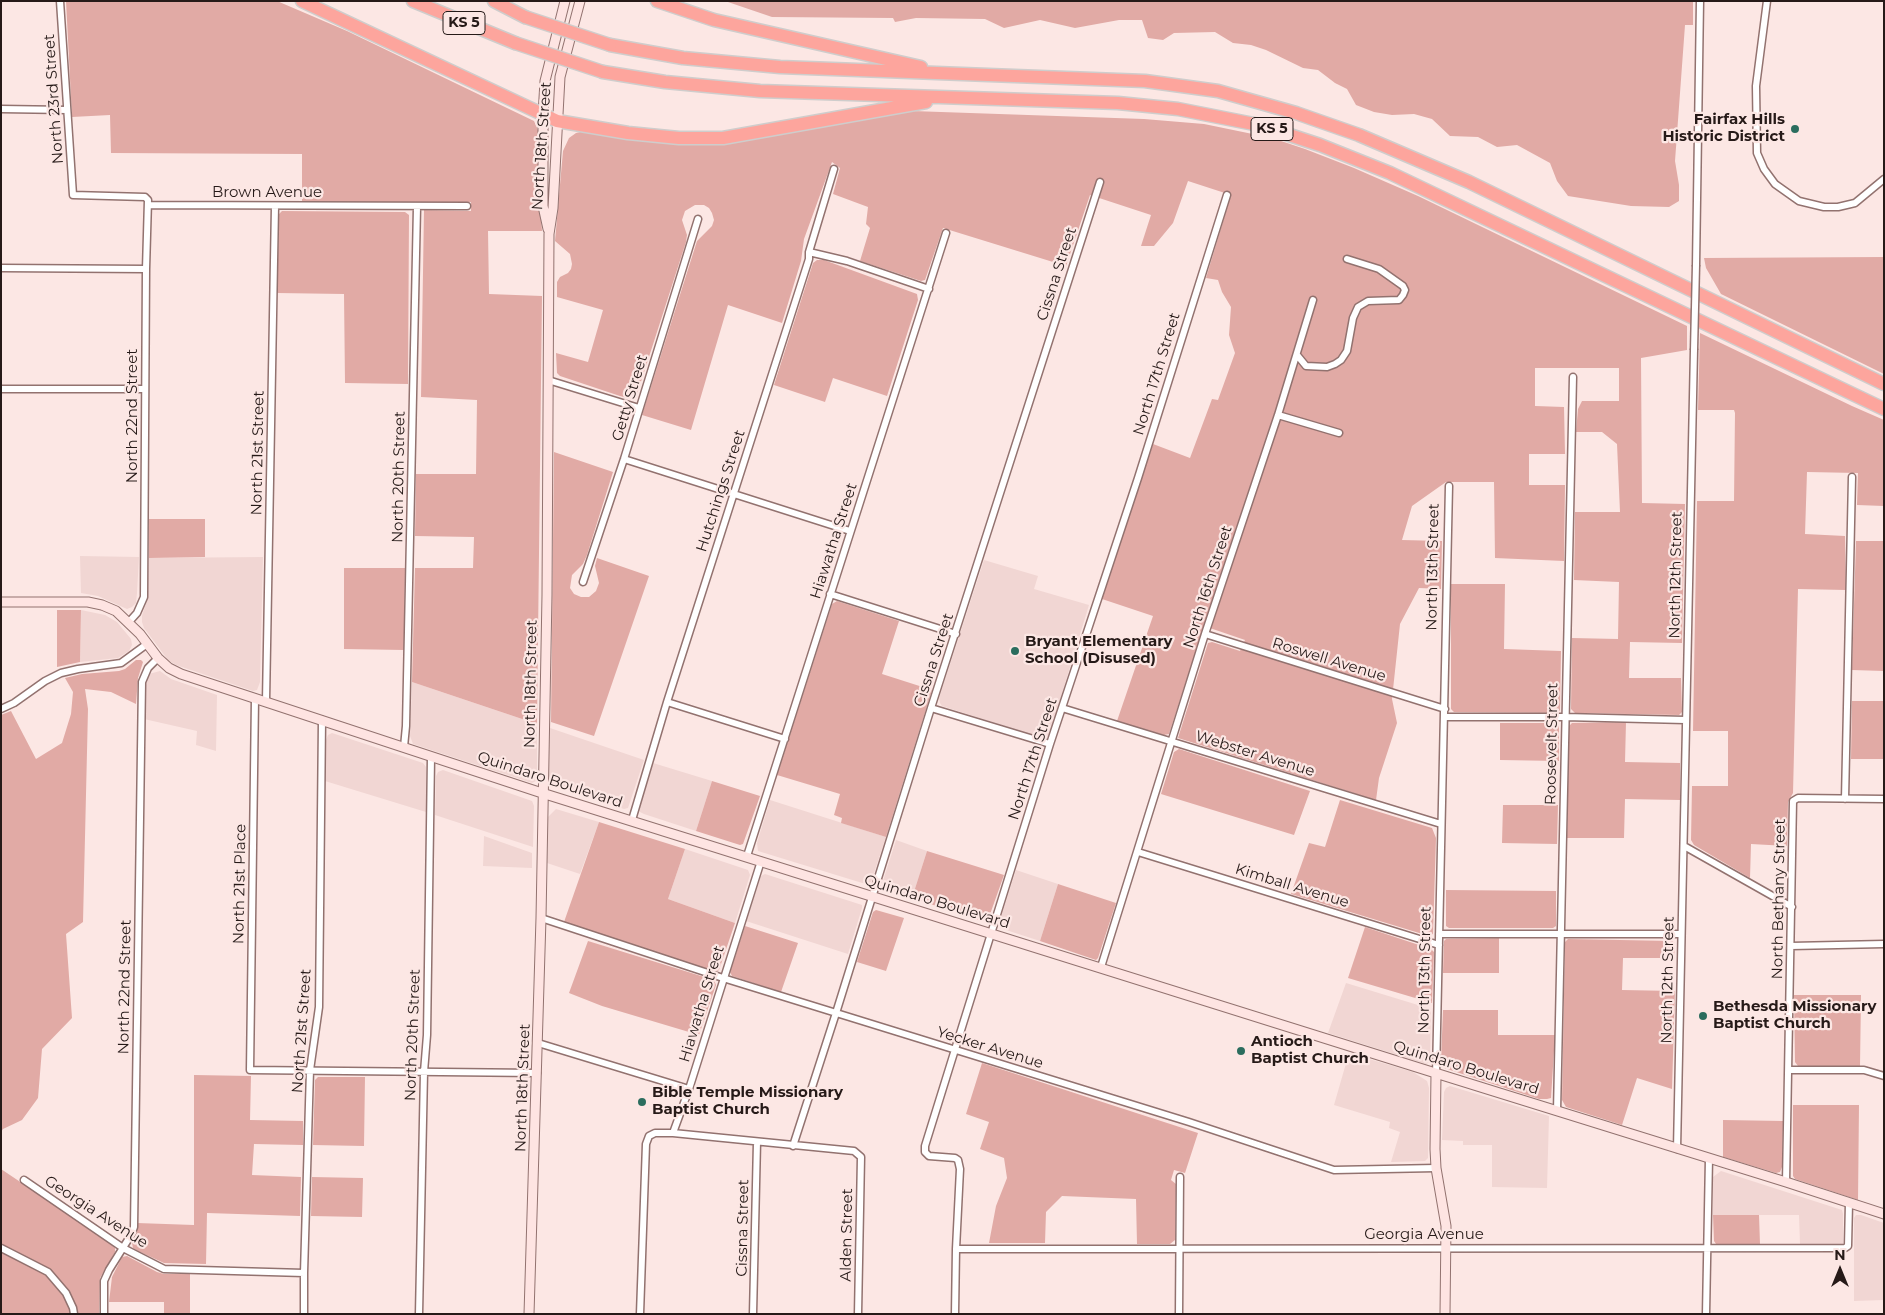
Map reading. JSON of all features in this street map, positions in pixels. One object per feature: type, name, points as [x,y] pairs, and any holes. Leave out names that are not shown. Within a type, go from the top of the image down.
[{"type":"highway","points":[[302,1],[542,115],[557,121],[628,133],[671,137],[723,138],[953,98]]},
{"type":"highway","name":"KS 5","points":[[413,1],[516,43],[603,72],[665,82],[760,91],[1118,103],[1178,109],[1259,125],[1320,145],[1390,172],[1884,409]]},
{"type":"highway","name":"KS 5","points":[[494,1],[525,17],[610,45],[683,58],[760,65],[1145,81],[1218,91],[1296,113],[1359,134],[1469,182],[1884,384]]},
{"type":"highway","points":[[657,1],[714,20],[953,74]]},
{"type":"main road","name":"North 18th Street","points":[[549,234],[543,206],[542,115],[545,81],[565,1]]},
{"type":"main road","name":"North 18th Street","points":[[529,1314],[541,918],[549,234],[553,208],[560,77],[580,1]]},
{"type":"main road","name":"Quindaro Boulevard","points":[[1,602],[88,602],[102,605],[116,611],[158,658],[169,668],[181,674],[542,793],[1884,1214]]},
{"type":"main road","name":"North 13th Street","points":[[1436,1074],[1436,1168],[1446,1226],[1445,1314]]},
{"type":"street","name":"North 23rd Street","points":[[60,1],[73,195]]},
{"type":"street","name":"North 12th Street","points":[[1677,1149],[1700,1]]},
{"type":"street","points":[[1767,1],[1756,94],[1757,153],[1764,169],[1775,184],[1799,202],[1824,207],[1838,207],[1854,203],[1884,179]]},
{"type":"street","points":[[1,108],[67,110]]},
{"type":"street","name":"Hutchings Street","points":[[632,820],[667,702],[810,259],[809,252],[834,169]]},
{"type":"street","name":"Cissna Street","points":[[792,1146],[836,1014],[1100,182]]},
{"type":"street","name":"Brown Avenue","points":[[73,195],[145,197],[148,200],[148,205],[467,206]]},
{"type":"street","name":"North 17th Street","points":[[955,1314],[959,1162],[955,1158],[929,1156],[925,1152],[925,1146],[1050,744],[1138,478],[1226,195]]},
{"type":"street","name":"North 22nd Street","points":[[128,623],[138,613],[144,597],[148,205]]},
{"type":"street","name":"North 21st Street","points":[[266,701],[275,206]]},
{"type":"street","name":"North 20th Street","points":[[404,747],[418,207]]},
{"type":"street","name":"Getty Street","points":[[583,582],[624,459],[698,219]]},
{"type":"street","name":"Hiawatha Street","points":[[747,856],[946,232]]},
{"type":"street","points":[[809,252],[847,261],[929,289]]},
{"type":"street","points":[[1296,355],[1306,366],[1327,368],[1336,364],[1346,351],[1353,318],[1358,307],[1368,301],[1399,300],[1403,295],[1405,290],[1403,286],[1379,269],[1347,259]]},
{"type":"street","points":[[1,268],[146,269]]},
{"type":"street","name":"North 16th Street","points":[[1101,967],[1205,634],[1278,415],[1313,300]]},
{"type":"street","name":"Roosevelt Street","points":[[1557,1111],[1573,377]]},
{"type":"street","points":[[548,380],[639,408]]},
{"type":"street","points":[[1,389],[145,389]]},
{"type":"street","points":[[1278,415],[1339,434]]},
{"type":"street","points":[[624,459],[850,531]]},
{"type":"street","points":[[1852,477],[1845,799],[1884,799]]},
{"type":"street","name":"North 13th Street","points":[[1436,1074],[1449,486]]},
{"type":"street","points":[[830,594],[956,634]]},
{"type":"street","name":"Roswell Avenue","points":[[1205,634],[1445,713],[1685,720]]},
{"type":"street","points":[[1,710],[61,673],[121,664],[147,644]]},
{"type":"street","name":"North 22nd Street","points":[[104,1314],[104,1281],[131,1235],[135,1218],[142,682],[148,668],[158,658]]},
{"type":"street","name":"North 21st Place","points":[[255,698],[250,1070],[310,1070]]},
{"type":"street","points":[[667,702],[785,739]]},
{"type":"street","points":[[932,708],[1050,744]]},
{"type":"street","name":"Webster Avenue","points":[[1062,708],[1441,824]]},
{"type":"street","name":"North 21st Street","points":[[304,1314],[310,1070],[319,1007],[322,720]]},
{"type":"street","name":"North 20th Street","points":[[418,1314],[424,1072],[427,1035],[432,757]]},
{"type":"street","name":"North Bethany Street","points":[[1786,1182],[1793,801],[1798,798],[1845,799]]},
{"type":"street","points":[[1684,846],[1792,907]]},
{"type":"street","name":"Kimball Avenue","points":[[1138,852],[1439,945]]},
{"type":"street","name":"Hiawatha Street","points":[[673,1133],[689,1089],[761,861]]},
{"type":"street","name":"Yecker Avenue","points":[[541,918],[836,1014],[1188,1122],[1334,1170],[1436,1168]]},
{"type":"street","points":[[1439,934],[1681,934]]},
{"type":"street","points":[[1791,946],[1884,944]]},
{"type":"street","points":[[538,1042],[689,1089]]},
{"type":"street","points":[[310,1070],[537,1073]]},
{"type":"street","points":[[1789,1070],[1864,1070],[1884,1076]]},
{"type":"street","points":[[640,1314],[646,1144],[649,1136],[655,1133],[673,1133],[792,1146]]},
{"type":"street","name":"Cissna Street","points":[[753,1314],[757,1142]]},
{"type":"street","name":"Alden Street","points":[[792,1146],[854,1151],[862,1157],[858,1314]]},
{"type":"street","points":[[1706,1314],[1710,1158]]},
{"type":"street","points":[[1178,1314],[1180,1177]]},
{"type":"street","name":"Georgia Avenue","points":[[24,1180],[123,1248],[164,1269],[304,1273]]},
{"type":"street","name":"Georgia Avenue","points":[[956,1249],[1845,1248],[1848,1246],[1849,1203]]},
{"type":"street","points":[[1,1248],[48,1272],[66,1293],[74,1314]]},
{"type":"shaded area","points":[[66,1],[277,1],[347,31],[534,121],[538,130],[538,173],[542,231],[488,231],[489,294],[542,296],[537,724],[412,682],[415,568],[473,568],[474,537],[415,536],[416,474],[476,474],[477,400],[421,397],[424,210],[471,211],[471,202],[302,202],[302,154],[111,153],[110,115],[72,117]]},
{"type":"shaded area","points":[[725,1],[1693,1],[1693,25],[1685,25],[1675,161],[1679,185],[1679,201],[1669,207],[1631,206],[1568,196],[1557,181],[1550,163],[1517,145],[1497,147],[1478,137],[1450,136],[1432,119],[1414,114],[1392,115],[1374,112],[1356,105],[1347,89],[1335,83],[1318,70],[1303,68],[1251,45],[1233,43],[1215,32],[1174,33],[1163,40],[1148,38],[1142,20],[1119,20],[1075,28],[1040,20],[1004,28],[985,19],[916,18],[895,22],[893,18],[772,17]]},
{"type":"shaded area","points":[[912,111],[1144,119],[1204,124],[1272,138],[1354,168],[1418,196],[1687,326],[1687,350],[1641,358],[1642,503],[1685,504],[1682,643],[1630,642],[1629,678],[1681,678],[1682,712],[1679,715],[1575,713],[1571,709],[1572,638],[1618,639],[1619,582],[1574,580],[1575,512],[1620,512],[1617,444],[1602,432],[1576,432],[1578,409],[1582,401],[1619,401],[1619,368],[1535,368],[1535,406],[1564,407],[1565,454],[1529,454],[1529,485],[1565,485],[1564,561],[1495,558],[1494,482],[1446,482],[1412,506],[1402,540],[1442,541],[1441,589],[1419,588],[1400,624],[1392,699],[1397,723],[1379,778],[1376,800],[1178,738],[1208,643],[1212,642],[1240,651],[1245,640],[1204,626],[1169,734],[1164,735],[1117,721],[1153,616],[1102,599],[1153,444],[1190,458],[1212,399],[1218,400],[1235,353],[1229,335],[1231,307],[1222,292],[1218,280],[1206,278],[1231,195],[1188,181],[1173,223],[1154,246],[1141,246],[1151,215],[1090,195],[1066,266],[943,228],[925,280],[921,281],[860,261],[870,228],[866,224],[868,207],[833,194],[840,168],[832,162],[804,239],[801,261],[782,323],[728,305],[691,430],[642,415],[697,241],[712,226],[714,220],[709,208],[704,205],[695,205],[685,211],[682,220],[687,235],[686,242],[637,394],[627,398],[560,376],[557,373],[556,353],[588,362],[603,310],[557,297],[557,282],[560,277],[568,273],[572,264],[570,254],[555,241],[563,151],[569,138],[576,133],[584,131],[734,141]]},
{"type":"shaded area","points":[[282,211],[405,212],[409,215],[408,384],[345,383],[344,294],[277,293],[279,214]]},
{"type":"shaded area","points":[[1884,257],[1884,374],[1721,294],[1706,268],[1704,258]]},
{"type":"shaded area","points":[[817,260],[824,260],[917,294],[918,300],[887,396],[833,378],[825,402],[774,385],[813,263]]},
{"type":"shaded area","points":[[1700,333],[1884,420],[1884,506],[1857,505],[1858,473],[1807,472],[1805,534],[1845,536],[1846,590],[1798,589],[1793,793],[1788,802],[1787,846],[1751,844],[1750,878],[1694,845],[1691,840],[1692,786],[1728,786],[1728,731],[1693,731],[1697,501],[1734,501],[1735,413],[1734,410],[1698,410]]},
{"type":"shaded area","points":[[554,452],[613,472],[587,555],[583,564],[572,575],[570,588],[574,594],[581,597],[589,597],[596,591],[599,583],[595,566],[597,558],[649,576],[594,736],[551,722]]},
{"type":"shaded area","points":[[149,519],[205,519],[205,557],[149,558]]},
{"type":"shaded area","points":[[1856,541],[1884,541],[1884,671],[1852,670]]},
{"type":"shaded area","points":[[80,556],[139,557],[136,603],[127,609],[98,596],[81,593]]},
{"type":"shaded area","points":[[263,557],[260,682],[257,690],[253,691],[176,665],[168,660],[144,628],[142,622],[147,600],[149,558]]},
{"type":"shaded area","name":"Bryant Elementary School (Disused)","points":[[984,560],[1038,576],[1034,589],[1089,605],[1049,736],[1046,738],[942,706],[940,703],[939,698]]},
{"type":"shaded area","points":[[344,568],[405,568],[404,650],[344,649]]},
{"type":"shaded area","points":[[1451,584],[1505,584],[1504,649],[1561,651],[1560,710],[1558,713],[1454,712],[1451,709]]},
{"type":"shaded area","points":[[837,601],[899,621],[882,674],[932,690],[886,837],[841,823],[842,818],[834,815],[840,794],[777,775],[832,604]]},
{"type":"shaded area","points":[[57,610],[81,610],[80,662],[57,667]]},
{"type":"shaded area","points":[[81,610],[105,615],[117,622],[131,639],[132,645],[129,651],[118,658],[80,662]]},
{"type":"shaded area","points":[[136,660],[143,662],[138,678],[136,704],[111,692],[85,689],[88,709],[83,922],[66,934],[72,1018],[42,1049],[38,1098],[22,1120],[3,1129],[1,1132],[1,715],[11,711],[36,759],[62,743],[71,714],[73,692],[65,678],[82,674],[119,671],[125,669]]},
{"type":"shaded area","points":[[160,671],[171,679],[217,695],[216,751],[196,745],[197,731],[144,719],[146,679],[149,674]]},
{"type":"shaded area","points":[[412,682],[537,724],[536,781],[532,783],[413,744],[410,736]]},
{"type":"shaded area","points":[[1852,701],[1884,701],[1884,759],[1851,759]]},
{"type":"shaded area","points":[[1626,722],[1625,762],[1680,763],[1680,800],[1625,799],[1624,838],[1567,838],[1569,726],[1572,723]]},
{"type":"shaded area","points":[[1500,723],[1557,723],[1559,726],[1559,761],[1500,760]]},
{"type":"shaded area","points":[[550,728],[644,760],[628,808],[624,809],[547,782]]},
{"type":"shaded area","points":[[332,733],[423,763],[426,767],[426,812],[325,781],[326,740],[328,735]]},
{"type":"shaded area","points":[[1179,749],[1310,791],[1294,835],[1161,794],[1174,752]]},
{"type":"shaded area","points":[[653,763],[712,781],[696,831],[640,812],[639,808]]},
{"type":"shaded area","points":[[443,770],[532,801],[534,806],[533,847],[435,815],[436,776],[438,772]]},
{"type":"shaded area","points":[[712,781],[760,796],[743,844],[740,845],[696,831]]},
{"type":"shaded area","points":[[770,800],[886,837],[871,882],[866,884],[758,851],[757,843]]},
{"type":"shaded area","points":[[1340,800],[1432,828],[1436,838],[1433,934],[1429,936],[1291,894],[1309,843],[1325,847]]},
{"type":"shaded area","points":[[1503,805],[1558,805],[1557,844],[1502,843]]},
{"type":"shaded area","points":[[556,809],[599,822],[580,874],[547,863],[548,817]]},
{"type":"shaded area","points":[[599,822],[685,849],[668,899],[735,923],[719,970],[716,972],[564,922]]},
{"type":"shaded area","points":[[484,836],[532,853],[532,868],[483,866]]},
{"type":"shaded area","points":[[896,840],[927,851],[912,898],[882,888]]},
{"type":"shaded area","points":[[685,849],[748,870],[750,875],[735,923],[668,899]]},
{"type":"shaded area","points":[[927,851],[1004,875],[988,920],[982,921],[912,898]]},
{"type":"shaded area","points":[[1016,870],[1058,884],[1040,941],[1000,928],[999,923]]},
{"type":"shaded area","points":[[765,874],[862,905],[848,954],[746,921],[761,876]]},
{"type":"shaded area","points":[[1058,884],[1116,903],[1096,960],[1040,941]]},
{"type":"shaded area","points":[[1446,890],[1556,891],[1556,926],[1553,928],[1449,928],[1446,926]]},
{"type":"shaded area","points":[[876,910],[904,918],[886,971],[857,962],[873,912]]},
{"type":"shaded area","points":[[745,926],[798,943],[781,992],[732,976],[730,972]]},
{"type":"shaded area","points":[[1365,927],[1431,949],[1434,952],[1432,1003],[1348,978]]},
{"type":"shaded area","points":[[1499,938],[1499,973],[1443,973],[1444,941],[1446,939]]},
{"type":"shaded area","points":[[1568,939],[1672,941],[1675,943],[1674,958],[1623,958],[1622,990],[1675,991],[1672,1089],[1637,1078],[1622,1125],[1566,1107],[1562,1100],[1565,942]]},
{"type":"shaded area","points":[[588,941],[714,980],[716,985],[699,1035],[602,1006],[569,993]]},
{"type":"shaded area","points":[[1346,983],[1431,1009],[1430,1062],[1426,1064],[1328,1033]]},
{"type":"shaded area","points":[[1794,995],[1861,995],[1860,1066],[1798,1066],[1795,1062]]},
{"type":"shaded area","points":[[1443,1010],[1498,1010],[1498,1035],[1555,1035],[1551,1098],[1539,1099],[1444,1068],[1441,1061]]},
{"type":"shaded area","points":[[1349,1053],[1413,1072],[1427,1081],[1429,1088],[1428,1158],[1425,1161],[1391,1162],[1400,1132],[1389,1128],[1390,1122],[1334,1105]]},
{"type":"shaded area","points":[[982,1063],[1198,1133],[1185,1173],[1174,1170],[1171,1180],[1176,1184],[1175,1240],[1170,1244],[1137,1244],[1136,1199],[1062,1196],[1046,1212],[1045,1243],[989,1243],[996,1206],[1007,1178],[1004,1158],[980,1149],[989,1122],[966,1114]]},
{"type":"shaded area","points":[[194,1075],[251,1076],[250,1120],[303,1121],[303,1145],[254,1144],[252,1175],[301,1177],[300,1216],[207,1213],[206,1264],[164,1263],[133,1248],[132,1243],[137,1231],[137,1223],[194,1225]]},
{"type":"shaded area","points":[[318,1077],[365,1077],[364,1146],[313,1145],[315,1080]]},
{"type":"shaded area","points":[[1450,1086],[1549,1116],[1547,1188],[1492,1187],[1492,1145],[1463,1145],[1463,1141],[1442,1140],[1444,1092]]},
{"type":"shaded area","points":[[1793,1105],[1859,1105],[1858,1200],[1795,1179],[1793,1176]]},
{"type":"shaded area","points":[[1723,1120],[1783,1121],[1782,1167],[1780,1172],[1776,1173],[1723,1157]]},
{"type":"shaded area","points":[[1,1169],[111,1243],[115,1248],[115,1252],[100,1278],[99,1314],[1,1314]]},
{"type":"shaded area","points":[[1721,1171],[1842,1210],[1843,1244],[1800,1244],[1799,1215],[1713,1215],[1713,1177]]},
{"type":"shaded area","points":[[312,1177],[363,1178],[362,1217],[311,1216]]},
{"type":"shaded area","points":[[1713,1215],[1759,1215],[1760,1244],[1716,1244],[1714,1241]]},
{"type":"shaded area","points":[[1856,1215],[1884,1223],[1884,1300],[1854,1301],[1854,1218]]},
{"type":"shaded area","points":[[127,1256],[164,1274],[190,1274],[190,1314],[164,1314],[164,1302],[109,1302],[112,1277],[122,1257]]},
{"type":"place","name":"Fairfax Hills Historic District","points":[[1795,129]]},
{"type":"place","name":"Bryant Elementary School (Disused)","points":[[1015,651]]},
{"type":"place","name":"Bethesda Missionary Baptist Church","points":[[1703,1016]]},
{"type":"place","name":"Antioch Baptist Church","points":[[1241,1051]]},
{"type":"place","name":"Bible Temple Missionary Baptist Church","points":[[642,1102]]}]
